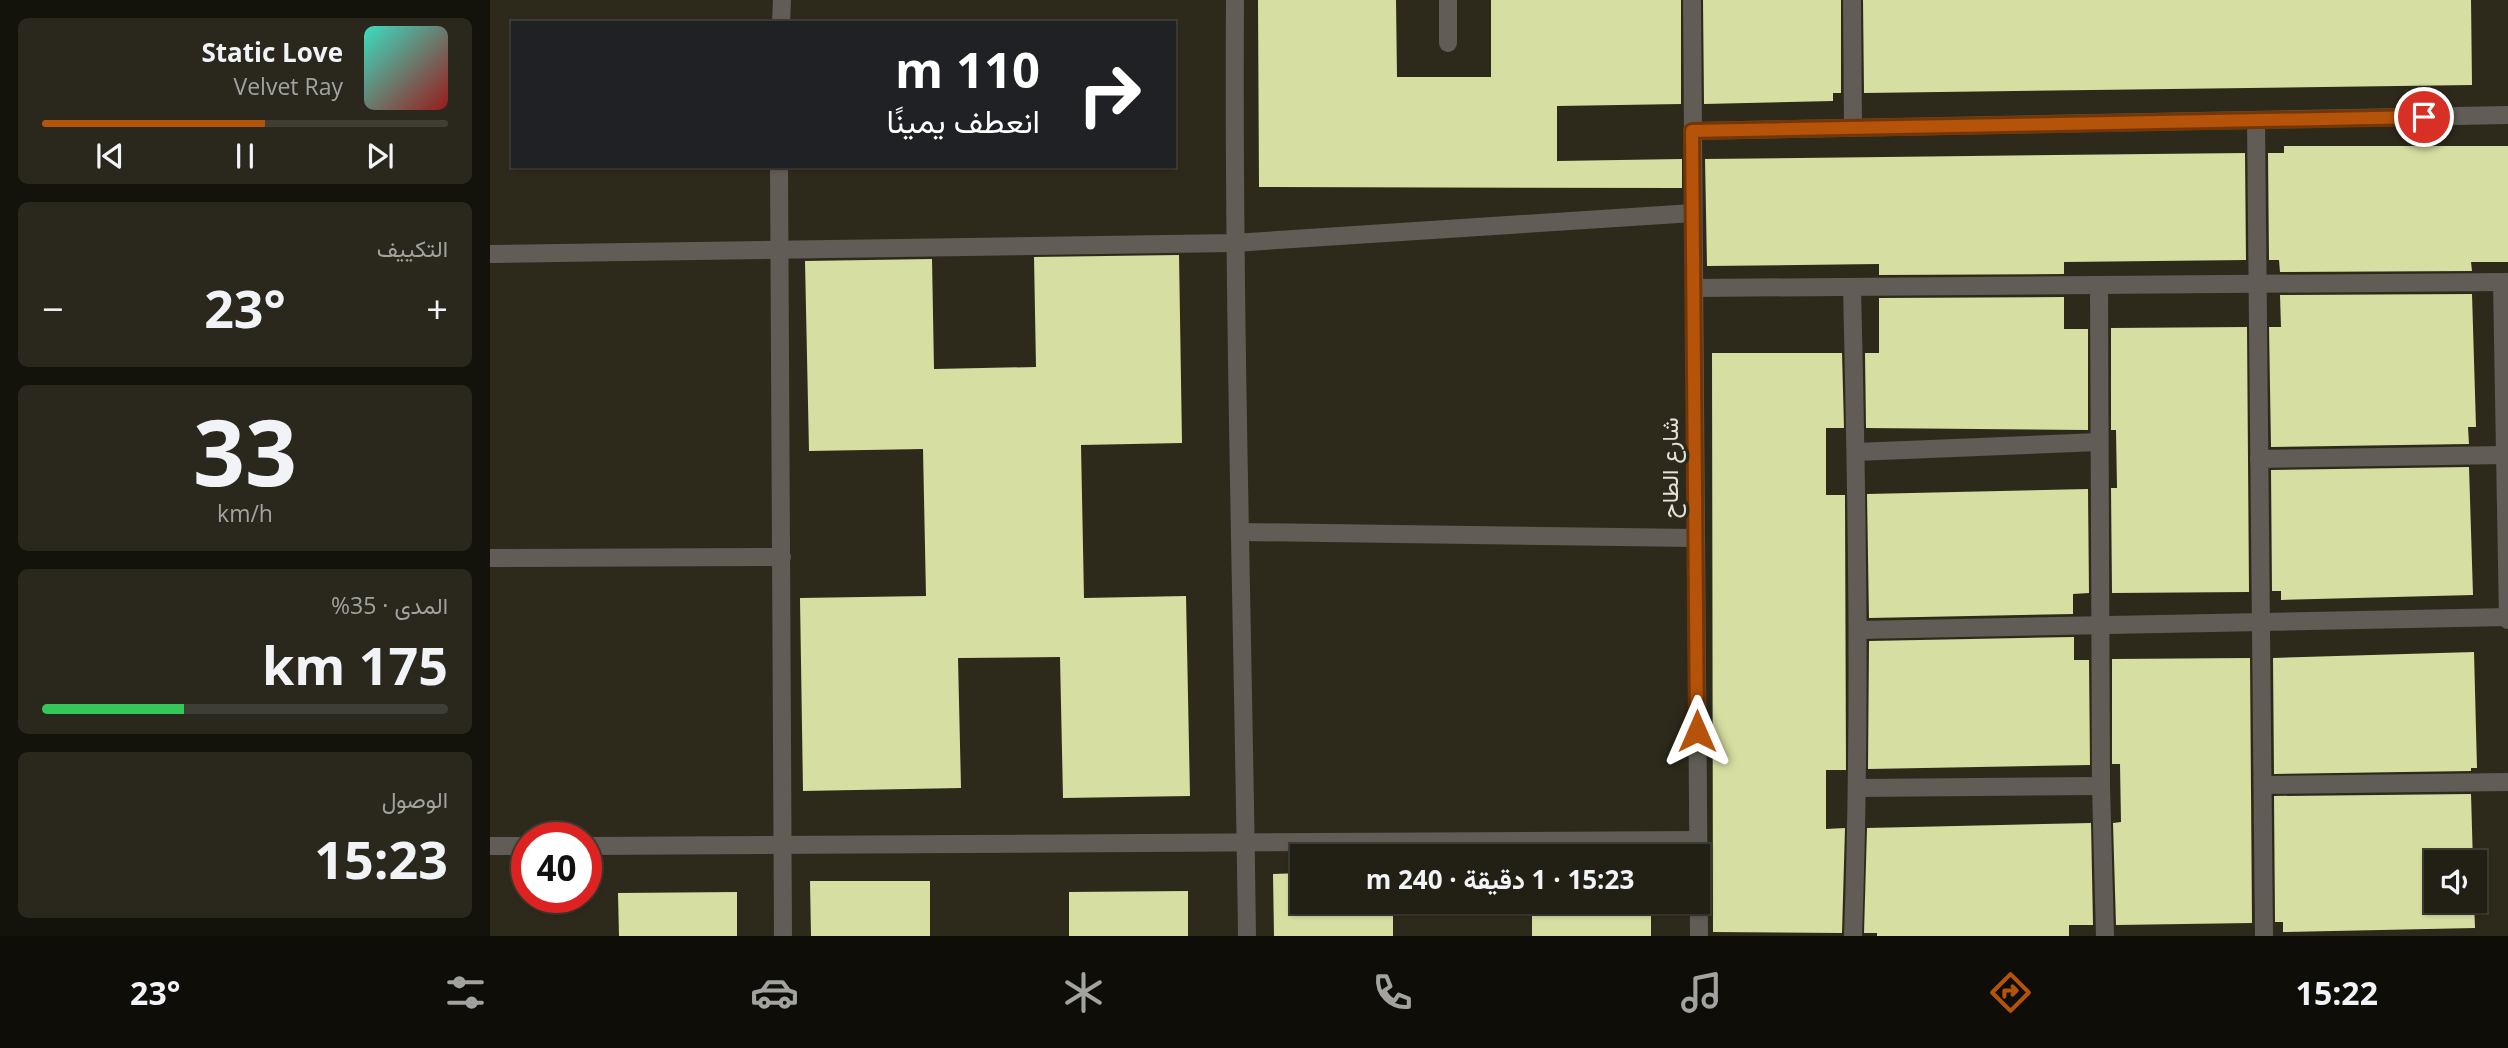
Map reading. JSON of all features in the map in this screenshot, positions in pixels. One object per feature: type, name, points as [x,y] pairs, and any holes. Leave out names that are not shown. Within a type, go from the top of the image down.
[{"type":"street","points":[[781,21],[782,0]]},
{"type":"street","points":[[1235,0],[1233,243],[1242,532],[1247,936]]},
{"type":"street","points":[[1448,0],[1448,43]]},
{"type":"street","name":"شارع الطاح","points":[[1692,0],[1699,936]]},
{"type":"street","points":[[1852,0],[1853,128]]},
{"type":"street","points":[[1692,131],[2508,115]]},
{"type":"street","points":[[2256,120],[2264,936]]},
{"type":"street","points":[[779,168],[783,936]]},
{"type":"street","points":[[490,254],[1233,243],[1693,213]]},
{"type":"street","points":[[1694,288],[2505,282],[2508,618],[1859,630]]},
{"type":"street","points":[[2099,285],[2101,786],[2105,936]]},
{"type":"street","points":[[1852,287],[1859,630],[1853,936]]},
{"type":"street","points":[[1856,452],[2099,442]]},
{"type":"street","points":[[2259,458],[2505,455]]},
{"type":"street","points":[[1242,532],[1695,538]]},
{"type":"street","points":[[490,558],[782,557]]},
{"type":"street","points":[[2263,785],[2508,782]]},
{"type":"street","points":[[1858,788],[2101,786]]},
{"type":"street","points":[[602,846],[1698,841]]},
{"type":"street","points":[[490,846],[511,846]]},
{"type":"building","points":[[1258,0],[1396,0],[1397,77],[1491,77],[1491,0],[1681,0],[1681,104],[1557,106],[1557,161],[1682,159],[1682,188],[1259,187]]},
{"type":"building","points":[[1703,0],[1841,0],[1841,93],[1833,93],[1833,101],[1704,104]]},
{"type":"building","points":[[1863,0],[2471,0],[2472,85],[1864,93]]},
{"type":"building","points":[[2284,146],[2508,146],[2508,262],[2471,262],[2472,271],[2280,272],[2279,260],[2269,260],[2268,153],[2284,153]]},
{"type":"building","points":[[2245,153],[2246,260],[2064,262],[2064,274],[1879,275],[1879,264],[1707,266],[1705,159]]},
{"type":"building","points":[[1179,255],[1182,443],[1081,445],[1084,598],[1186,596],[1190,796],[1063,798],[1060,657],[958,658],[961,788],[803,791],[800,598],[926,596],[923,449],[809,451],[805,261],[932,259],[934,369],[1036,367],[1034,257]]},
{"type":"building","points":[[2472,294],[2476,427],[2468,427],[2469,444],[2271,447],[2269,327],[2281,327],[2280,295]]},
{"type":"building","points":[[2064,297],[2064,329],[2088,329],[2088,430],[1866,428],[1865,353],[1879,353],[1879,298]]},
{"type":"building","points":[[2247,327],[2249,592],[2112,593],[2111,488],[2117,488],[2116,430],[2111,430],[2111,328]]},
{"type":"building","points":[[1712,353],[1842,353],[1844,428],[1826,428],[1826,495],[1845,495],[1846,770],[1826,770],[1826,829],[1845,828],[1842,933],[1713,932]]},
{"type":"building","points":[[2469,467],[2473,595],[2281,600],[2281,591],[2272,591],[2271,470]]},
{"type":"building","points":[[2088,489],[2089,593],[2073,594],[2073,614],[1869,618],[1867,494]]},
{"type":"building","points":[[2074,637],[2074,660],[2089,660],[2090,765],[1868,769],[1869,641]]},
{"type":"building","points":[[2474,652],[2477,768],[2471,768],[2471,771],[2274,774],[2273,658]]},
{"type":"building","points":[[2250,658],[2252,923],[2116,925],[2113,823],[2121,822],[2120,764],[2112,764],[2112,659]]},
{"type":"building","points":[[2471,794],[2473,850],[2424,850],[2424,913],[2474,913],[2475,928],[2283,932],[2283,922],[2275,922],[2274,796]]},
{"type":"building","points":[[2091,823],[2093,925],[2069,925],[2069,936],[1877,936],[1877,933],[1864,933],[1867,828]]},
{"type":"building","points":[[1290,873],[1290,914],[1393,914],[1393,936],[1274,936],[1273,874]]},
{"type":"building","points":[[810,881],[930,881],[930,936],[811,936]]},
{"type":"building","points":[[1188,891],[1188,936],[1069,936],[1069,892]]},
{"type":"building","points":[[737,892],[737,936],[619,936],[618,893]]},
{"type":"building","points":[[1532,914],[1651,914],[1651,936],[1532,936]]},
{"type":"route","points":[[1697,731],[1692,131],[2424,117]]}]
